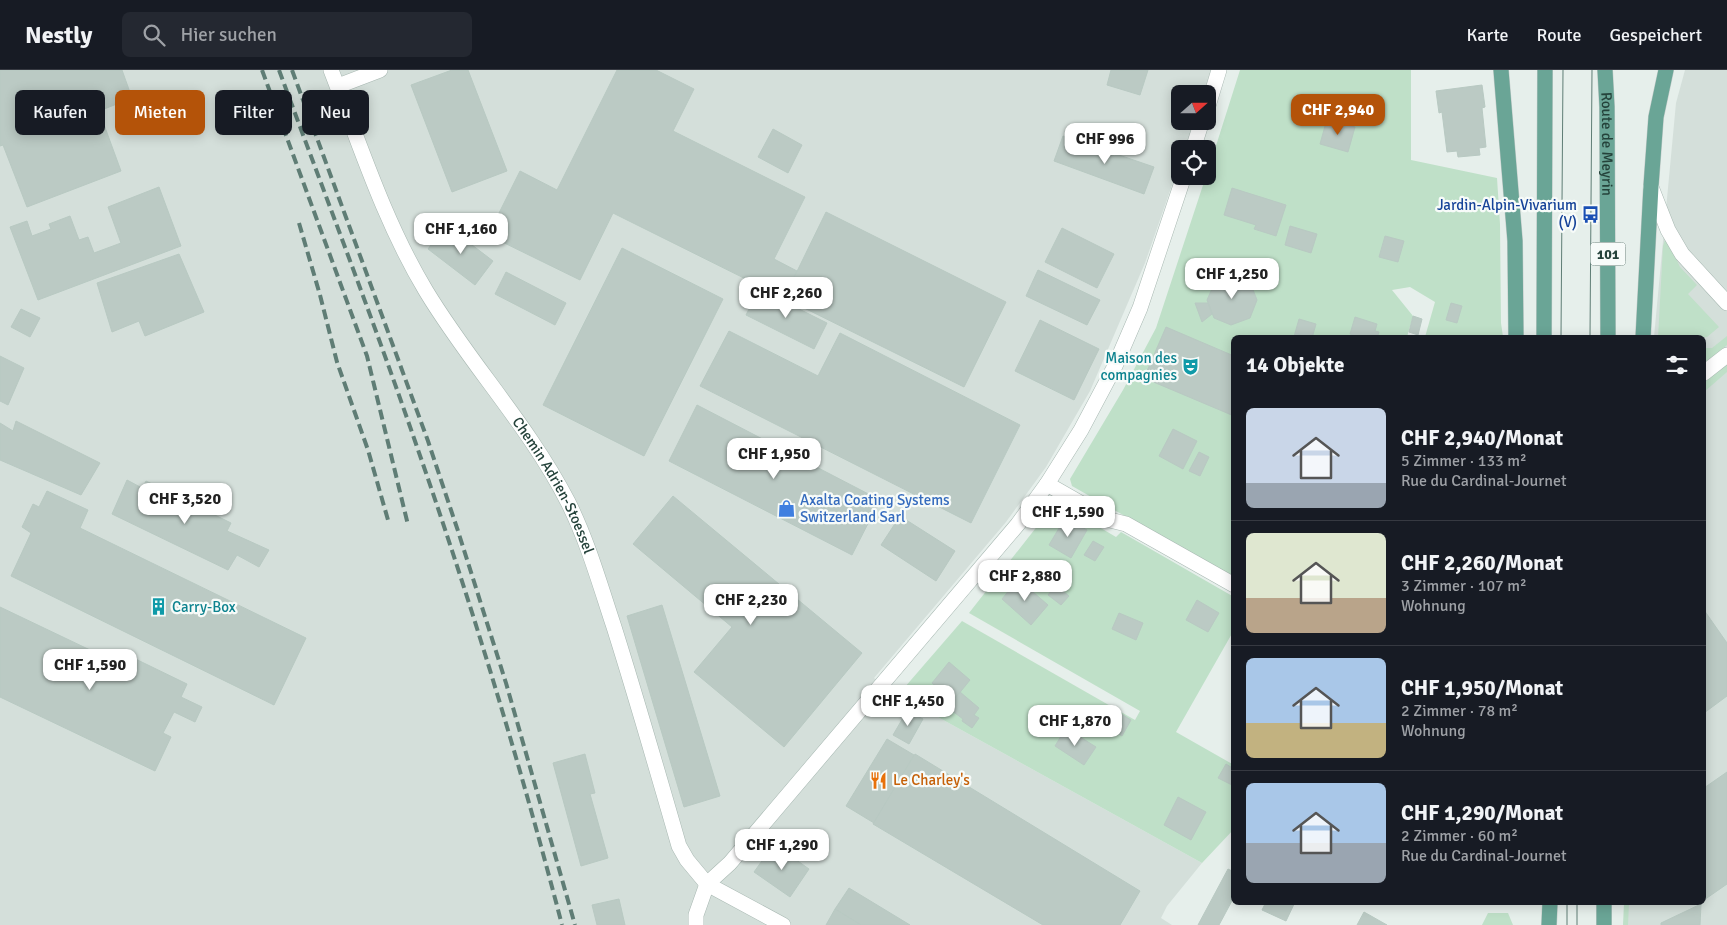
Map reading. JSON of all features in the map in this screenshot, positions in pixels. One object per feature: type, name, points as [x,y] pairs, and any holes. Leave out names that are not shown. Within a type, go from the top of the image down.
[{"type":"main road","points":[[1501,70],[1513,216],[1516,335]]},
{"type":"main road","points":[[1544,335],[1545,70]]},
{"type":"main road","name":"Route de Meyrin","points":[[1605,70],[1607,107],[1608,335]]},
{"type":"main road","points":[[1643,335],[1650,186],[1656,117],[1666,70]]},
{"type":"main road","points":[[1549,925],[1550,905]]},
{"type":"main road","points":[[1604,905],[1604,925]]},
{"type":"street","name":"Chemin Adrien-Stoessel","points":[[331,70],[382,202],[412,268],[448,325],[528,435],[569,503],[588,548],[638,703],[679,846],[687,860],[707,884]]},
{"type":"street","points":[[338,86],[380,70]]},
{"type":"street","points":[[1215,85],[1220,70]]},
{"type":"street","points":[[696,925],[696,915],[707,884],[730,863],[1018,524],[1047,484],[1081,430],[1118,358],[1140,308],[1181,185]]},
{"type":"street","points":[[1650,186],[1668,230],[1682,254],[1727,303]]},
{"type":"street","points":[[1706,372],[1727,355]]},
{"type":"street","points":[[1047,484],[1110,520],[1126,524],[1231,584]]},
{"type":"street","points":[[707,884],[783,925]]},
{"type":"shaded area","points":[[0,70],[1212,70],[1207,85],[1171,85],[1171,130],[1191,130],[1188,140],[1171,140],[1172,185],[1145,263],[1090,391],[1046,467],[1006,522],[874,678],[898,695],[1202,863],[1167,906],[1161,918],[1172,925],[0,925]]},
{"type":"shaded area","points":[[1685,70],[1727,70],[1727,925],[1624,925],[1625,905],[1706,905],[1706,335],[1654,335],[1676,103]]},
{"type":"green space","points":[[1240,70],[1411,70],[1411,160],[1497,178],[1503,335],[1426,335],[1435,302],[1410,287],[1392,290],[1413,316],[1408,335],[1231,335],[1231,576],[1072,486],[1070,479],[1123,390],[1156,328],[1203,185],[1216,185],[1216,146]]},
{"type":"green space","points":[[1667,239],[1680,267],[1697,285],[1688,294],[1719,327],[1707,337],[1706,335],[1658,335],[1663,246]]},
{"type":"green space","points":[[1727,336],[1727,345],[1706,362],[1706,348],[1712,348]]},
{"type":"green space","points":[[1727,363],[1727,372],[1706,390],[1706,379]]},
{"type":"green space","points":[[1060,504],[1116,537],[1121,532],[1231,595],[1231,635],[1176,732],[1231,763],[1231,832],[1202,863],[898,695],[962,621],[1135,720],[1140,711],[969,613],[1053,506]]},
{"type":"green space","points":[[1624,905],[1629,905],[1628,925],[1623,925]]},
{"type":"green space","points":[[1488,913],[1508,913],[1513,925],[1482,925]]},
{"type":"building","points":[[0,70],[122,70],[129,90],[115,90],[115,105],[105,109],[105,90],[15,90],[15,135],[105,135],[105,127],[121,171],[27,207],[3,145],[0,146]]},
{"type":"building","points":[[452,70],[468,70],[507,171],[452,192],[411,85]]},
{"type":"building","points":[[617,70],[656,70],[694,89],[673,131],[805,197],[774,259],[797,271],[784,298],[613,213],[580,280],[488,235],[520,171],[557,190]]},
{"type":"building","points":[[1111,70],[1148,70],[1140,95],[1107,85]]},
{"type":"building","points":[[1482,85],[1485,107],[1482,108],[1486,147],[1479,148],[1480,155],[1458,157],[1457,151],[1447,152],[1442,112],[1439,113],[1436,91]]},
{"type":"building","points":[[1327,119],[1355,127],[1348,152],[1320,144]]},
{"type":"building","points":[[773,129],[802,145],[788,173],[758,157]]},
{"type":"building","points":[[1063,136],[1115,156],[1116,154],[1154,167],[1144,194],[1054,161]]},
{"type":"building","points":[[159,187],[181,246],[38,300],[10,227],[27,221],[32,236],[51,229],[49,224],[70,216],[79,240],[88,237],[94,253],[121,243],[108,207]]},
{"type":"building","points":[[1232,188],[1286,205],[1276,236],[1254,229],[1256,225],[1224,215]]},
{"type":"building","points":[[826,212],[1006,302],[964,387],[784,298]]},
{"type":"building","points":[[446,225],[493,261],[475,285],[428,249]]},
{"type":"building","points":[[1290,226],[1317,234],[1311,253],[1285,245]]},
{"type":"building","points":[[1062,228],[1114,254],[1097,288],[1045,262]]},
{"type":"building","points":[[1385,236],[1404,241],[1398,262],[1379,257]]},
{"type":"building","points":[[622,248],[723,299],[644,456],[543,405]]},
{"type":"building","points":[[179,254],[204,312],[145,336],[139,321],[112,332],[97,283]]},
{"type":"building","points":[[1038,270],[1100,300],[1087,325],[1026,296]]},
{"type":"building","points":[[506,272],[566,303],[555,325],[495,294]]},
{"type":"building","points":[[1232,275],[1250,282],[1257,300],[1250,318],[1231,325],[1214,318],[1207,300],[1215,282]]},
{"type":"building","points":[[759,289],[827,323],[814,349],[746,315]]},
{"type":"building","points":[[1195,303],[1208,303],[1212,314],[1202,322]]},
{"type":"building","points":[[1451,303],[1462,306],[1457,323],[1446,320]]},
{"type":"building","points":[[21,309],[40,318],[30,337],[11,327]]},
{"type":"building","points":[[1413,316],[1422,319],[1418,335],[1409,332]]},
{"type":"building","points":[[1355,317],[1377,324],[1375,331],[1379,332],[1378,335],[1350,334]]},
{"type":"building","points":[[1299,319],[1316,324],[1313,335],[1295,333]]},
{"type":"building","points":[[1040,320],[1099,349],[1074,400],[1015,371]]},
{"type":"building","name":"Maison des compagnies","points":[[1166,327],[1231,355],[1231,415],[1144,378]]},
{"type":"building","points":[[729,331],[818,376],[840,333],[1020,425],[971,523],[700,386]]},
{"type":"building","points":[[0,356],[24,368],[8,405],[0,401]]},
{"type":"building","points":[[697,405],[880,500],[852,555],[669,461]]},
{"type":"building","points":[[16,421],[100,463],[81,495],[0,460],[0,423],[13,431]]},
{"type":"building","points":[[1173,429],[1197,441],[1183,469],[1159,456]]},
{"type":"building","points":[[1199,452],[1209,457],[1200,476],[1189,471]]},
{"type":"building","points":[[127,480],[142,488],[146,481],[231,523],[227,531],[269,550],[259,567],[237,555],[228,570],[112,514]]},
{"type":"building","name":"Carry-Box","points":[[47,491],[88,510],[80,528],[306,638],[274,705],[11,576],[31,533],[22,527],[33,504],[39,507]]},
{"type":"building","points":[[673,496],[862,653],[784,747],[694,672],[732,627],[633,544]]},
{"type":"building","points":[[900,516],[955,551],[936,581],[881,545]]},
{"type":"building","points":[[1065,518],[1087,530],[1071,558],[1049,545]]},
{"type":"building","points":[[1093,541],[1104,547],[1095,561],[1084,555]]},
{"type":"building","points":[[1018,579],[1048,605],[1031,625],[1002,599]]},
{"type":"building","points":[[1056,585],[1069,596],[1061,605],[1048,595]]},
{"type":"building","points":[[1197,600],[1219,613],[1208,632],[1186,620]]},
{"type":"building","points":[[662,605],[720,796],[684,807],[627,616]]},
{"type":"building","points":[[0,607],[111,660],[117,650],[187,684],[181,697],[202,707],[195,722],[174,712],[163,733],[171,737],[155,771],[0,697]]},
{"type":"building","points":[[1119,613],[1143,623],[1136,640],[1112,629]]},
{"type":"building","points":[[1706,613],[1727,643],[1727,696],[1706,712]]},
{"type":"building","points":[[949,662],[970,680],[953,701],[932,683]]},
{"type":"building","points":[[960,692],[979,708],[974,715],[979,718],[972,728],[947,707]]},
{"type":"building","points":[[907,711],[923,719],[909,744],[893,735]]},
{"type":"building","points":[[1118,712],[1131,720],[1122,736],[1109,728]]},
{"type":"building","points":[[1066,728],[1096,747],[1084,765],[1055,746]]},
{"type":"building","points":[[887,739],[914,755],[874,823],[846,806]]},
{"type":"building","points":[[585,754],[595,793],[590,794],[608,858],[581,866],[553,763]]},
{"type":"building","points":[[915,754],[1140,891],[1120,925],[1043,925],[873,824]]},
{"type":"building","points":[[1226,764],[1231,767],[1231,784],[1218,778]]},
{"type":"building","points":[[1727,772],[1727,884],[1706,899],[1706,787]]},
{"type":"building","points":[[1178,797],[1206,812],[1191,840],[1164,825]]},
{"type":"building","points":[[774,844],[809,869],[790,897],[754,872]]},
{"type":"building","points":[[1228,869],[1231,870],[1231,903],[1219,925],[1198,925]]},
{"type":"building","points":[[849,888],[910,925],[861,925],[835,909]]},
{"type":"building","points":[[619,899],[625,925],[597,925],[592,905]]},
{"type":"building","points":[[1264,905],[1294,905],[1286,921],[1262,910]]},
{"type":"building","points":[[1701,905],[1700,925],[1661,925],[1661,923]]},
{"type":"building","points":[[835,909],[861,925],[826,925]]},
{"type":"building","points":[[1364,912],[1387,925],[1357,925]]},
{"type":"tram line","points":[[1561,335],[1563,70]]},
{"type":"tram line","points":[[1590,335],[1592,70]]},
{"type":"tram line","points":[[1567,905],[1567,925]]},
{"type":"tram line","points":[[1577,905],[1577,925]]},
{"type":"railway","points":[[262,70],[367,356],[408,525]]},
{"type":"railway","points":[[279,70],[383,350],[456,563],[512,743],[562,925]]},
{"type":"railway","points":[[292,70],[428,441],[458,531],[506,683],[575,925]]},
{"type":"railway","points":[[299,223],[337,362],[368,450],[388,520]]},
{"type":"place","name":"Jardin-Alpin-Vivarium (V)","points":[[1591,214]]},
{"type":"place","name":"Maison des compagnies","points":[[1191,367]]},
{"type":"place","name":"Axalta Coating Systems Switzerland Sarl","points":[[786,509]]},
{"type":"place","name":"Carry-Box","points":[[158,607]]},
{"type":"place","name":"Le Charley's","points":[[879,780]]}]
